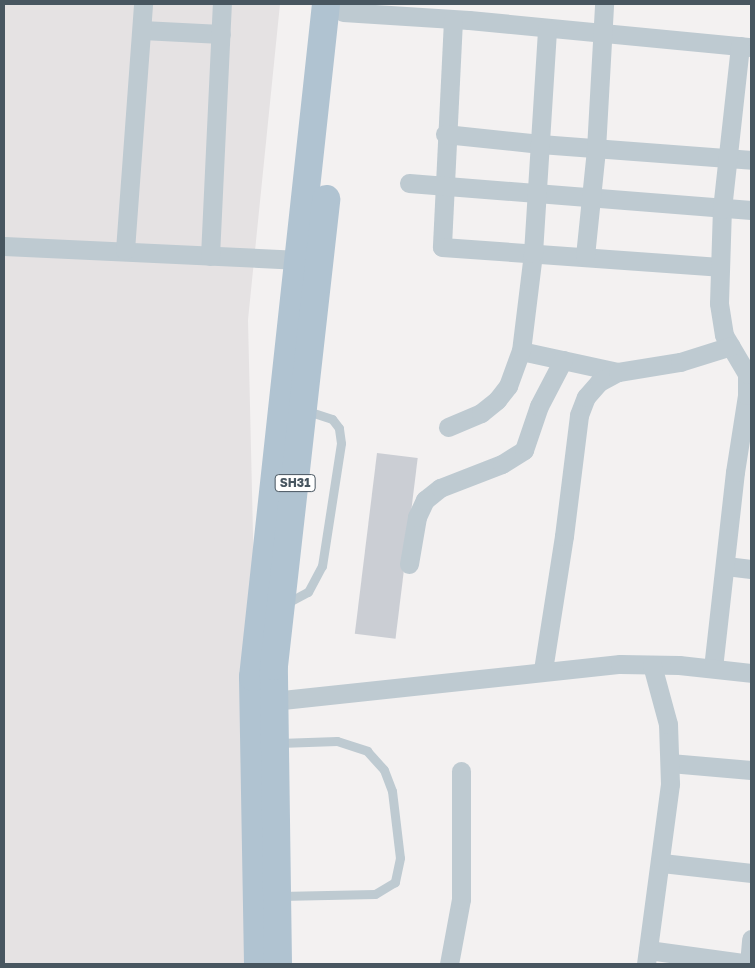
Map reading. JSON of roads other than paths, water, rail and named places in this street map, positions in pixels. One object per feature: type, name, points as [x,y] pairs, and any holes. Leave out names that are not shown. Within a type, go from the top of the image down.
[{"type":"main road","points":[[258,964],[253,677],[300,260],[338,7]]},
{"type":"main road","name":"SH31","points":[[278,964],[273,701],[280,606],[304,410],[338,7]]},
{"type":"street","points":[[126,250],[143,4]]},
{"type":"street","points":[[210,256],[222,4]]},
{"type":"street","points":[[585,256],[596,149],[604,4]]},
{"type":"street","points":[[338,7],[464,14],[546,28],[746,47],[727,157],[722,209],[719,303],[724,335],[749,374],[743,472],[726,566],[713,668]]},
{"type":"street","points":[[464,14],[445,134],[442,247],[719,266]]},
{"type":"street","points":[[448,427],[481,413],[497,400],[508,386],[521,351],[533,252],[546,28]]},
{"type":"street","points":[[142,30],[221,34]]},
{"type":"street","points":[[445,134],[596,149],[751,160]]},
{"type":"street","points":[[409,183],[751,210]]},
{"type":"street","points":[[4,246],[126,250],[300,260]]},
{"type":"street","points":[[542,670],[567,517],[579,415],[586,398],[599,382],[618,372],[680,362],[731,346]]},
{"type":"street","points":[[521,351],[618,372]]},
{"type":"street","points":[[409,564],[417,517],[425,500],[440,488],[502,464],[524,450],[539,406],[562,360]]},
{"type":"street","points":[[726,566],[751,569]]},
{"type":"street","points":[[652,665],[668,724],[670,763],[662,863],[647,957],[750,964],[751,939]]},
{"type":"street","points":[[273,701],[542,670],[652,665],[751,672]]},
{"type":"street","points":[[670,763],[751,770]]},
{"type":"street","points":[[448,964],[461,900],[461,771]]},
{"type":"street","points":[[662,863],[751,873]]},
{"type":"lane","points":[[280,606],[308,592],[322,566],[341,443],[339,428],[332,419],[304,410]]},
{"type":"lane","points":[[274,743],[337,741],[367,751],[384,770],[392,791],[400,858],[395,882],[375,894],[277,896]]}]
